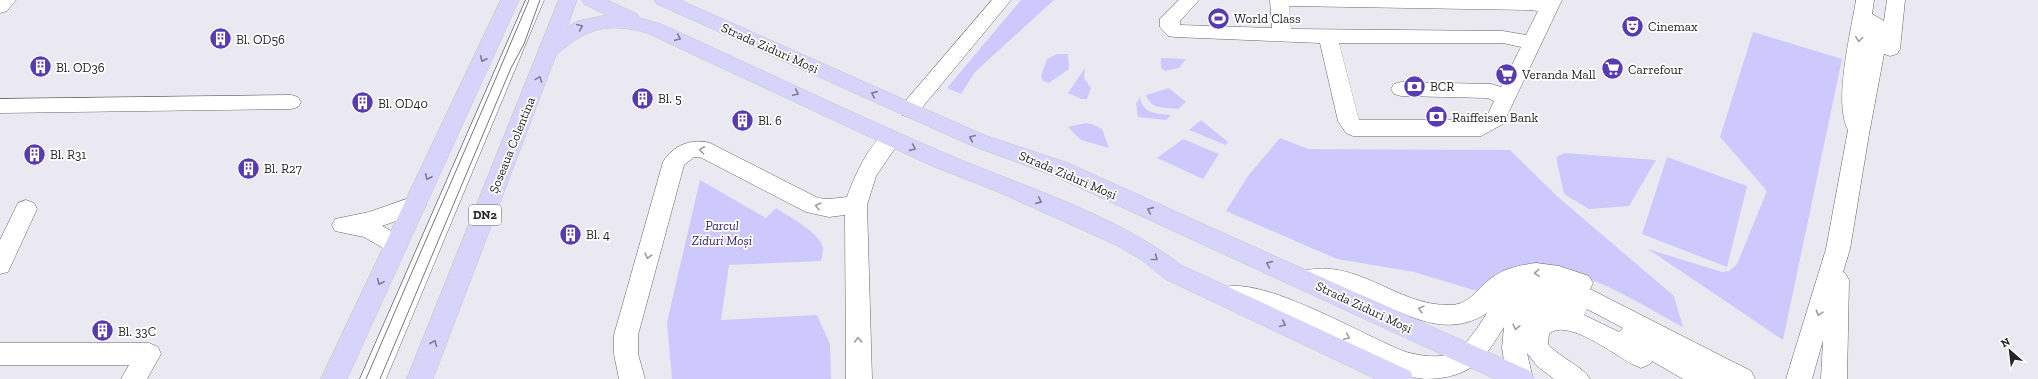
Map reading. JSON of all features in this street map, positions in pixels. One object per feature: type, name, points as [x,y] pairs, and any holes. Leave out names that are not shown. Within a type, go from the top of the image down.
[{"type":"main road","points":[[334,379],[510,0]]},
{"type":"main road","points":[[499,24],[525,0]]},
{"type":"main road","name":"Șoseaua Colentina","points":[[420,379],[568,0]]},
{"type":"main road","points":[[590,0],[642,24],[665,32],[891,138],[950,164],[1004,185],[1124,239],[1150,254],[1172,272],[1401,379]]},
{"type":"main road","name":"Strada Ziduri Moși","points":[[664,0],[984,143],[1060,170],[1520,379]]},
{"type":"main road","points":[[549,50],[568,33],[587,24],[609,20],[642,24]]},
{"type":"street","points":[[0,7],[7,0]]},
{"type":"street","points":[[373,379],[535,0]]},
{"type":"street","points":[[909,110],[1002,0]]},
{"type":"street","points":[[1190,0],[1170,19],[1170,27],[1175,31],[1328,38],[1502,37],[1532,43]]},
{"type":"street","points":[[1278,0],[1282,36]]},
{"type":"street","points":[[1282,0],[1551,4],[1496,119],[1481,128],[1353,128],[1348,122],[1328,38]]},
{"type":"street","points":[[1858,134],[1851,98],[1865,0]]},
{"type":"street","points":[[1870,80],[1888,59],[1896,0]]},
{"type":"street","points":[[1799,379],[1838,249],[1858,134],[1880,27],[1870,20]]},
{"type":"street","points":[[1401,89],[1490,91],[1506,98]]},
{"type":"street","points":[[0,106],[291,102]]},
{"type":"street","points":[[859,379],[856,205],[866,174],[891,138]]},
{"type":"street","points":[[632,379],[626,354],[626,335],[674,162],[679,155],[694,149],[710,151],[814,206],[829,208],[856,205]]},
{"type":"street","points":[[396,246],[379,233],[366,228],[343,225],[370,221],[415,205]]},
{"type":"street","points":[[0,265],[26,209]]},
{"type":"street","points":[[1834,379],[1838,249]]},
{"type":"street","points":[[1304,280],[1322,277],[1346,280],[1419,309],[1435,314],[1450,315],[1473,310],[1483,302],[1493,290],[1520,275],[1538,272],[1555,273],[1579,282],[1760,379]]},
{"type":"street","points":[[1219,294],[1273,303],[1390,357],[1420,367],[1440,368],[1455,364],[1469,356],[1478,348],[1503,308],[1523,292],[1538,288],[1572,291],[1742,379]]},
{"type":"street","points":[[1520,379],[1514,330],[1519,316],[1529,308],[1540,304],[1553,303],[1586,312],[1706,379]]},
{"type":"street","points":[[1577,379],[1553,366],[1537,348],[1535,338],[1537,330],[1542,324],[1553,320],[1572,320],[1681,379]]},
{"type":"street","points":[[0,354],[149,354],[134,379]]},
{"type":"green space","points":[[1021,0],[1054,0],[975,72],[961,94],[947,88]]},
{"type":"green space","points":[[1753,32],[1842,59],[1783,340],[1648,249],[1722,272],[1729,271],[1737,264],[1767,191],[1720,137]]},
{"type":"green space","points":[[1057,54],[1068,54],[1069,69],[1049,83],[1043,81],[1041,76],[1047,59]]},
{"type":"green space","points":[[1161,58],[1186,59],[1179,68],[1165,71],[1161,68]]},
{"type":"green space","points":[[1085,68],[1084,78],[1091,88],[1087,99],[1081,99],[1068,93]]},
{"type":"green space","points":[[1169,88],[1186,102],[1178,109],[1159,107],[1148,100],[1146,95]]},
{"type":"green space","points":[[1140,97],[1141,102],[1151,112],[1171,115],[1166,120],[1138,117],[1136,104]]},
{"type":"green space","points":[[1201,120],[1228,142],[1226,145],[1189,130]]},
{"type":"green space","points":[[1086,123],[1102,129],[1109,148],[1081,140],[1068,127]]},
{"type":"green space","points":[[1280,138],[1308,149],[1510,150],[1559,198],[1674,296],[1683,327],[1600,283],[1577,274],[1555,268],[1533,266],[1507,269],[1493,277],[1477,291],[1414,272],[1337,259],[1226,211],[1248,176]]},
{"type":"green space","points":[[1183,139],[1219,154],[1203,179],[1157,158]]},
{"type":"green space","points":[[1565,153],[1656,160],[1629,206],[1589,209],[1564,194],[1556,157]]},
{"type":"green space","points":[[1667,157],[1747,186],[1727,267],[1642,234]]},
{"type":"green space","name":"Parcul Ziduri Moși","points":[[700,180],[766,218],[776,208],[803,225],[821,242],[823,248],[821,261],[729,265],[721,320],[817,315],[830,344],[831,379],[672,379],[667,322]]},
{"type":"tram line","points":[[366,379],[529,0]]},
{"type":"tram line","points":[[380,379],[511,68],[524,44],[540,0]]},
{"type":"place","name":"World Class","points":[[1219,18]]},
{"type":"place","name":"Cinemax","points":[[1632,26]]},
{"type":"place","name":"Bl. OD56","points":[[220,39]]},
{"type":"place","name":"Bl. OD36","points":[[41,67]]},
{"type":"place","name":"Carrefour","points":[[1613,69]]},
{"type":"place","name":"Veranda Mall","points":[[1507,74]]},
{"type":"place","name":"BCR","points":[[1415,86]]},
{"type":"place","name":"Bl. 5","points":[[642,98]]},
{"type":"place","name":"Bl. OD40","points":[[363,103]]},
{"type":"place","name":"Raiffeisen Bank","points":[[1436,117]]},
{"type":"place","name":"Bl. 6","points":[[742,120]]},
{"type":"place","name":"Bl. R31","points":[[35,154]]},
{"type":"place","name":"Bl. R27","points":[[249,168]]},
{"type":"place","name":"Bl. 4","points":[[570,234]]},
{"type":"place","name":"Bl. 33C","points":[[102,331]]}]
